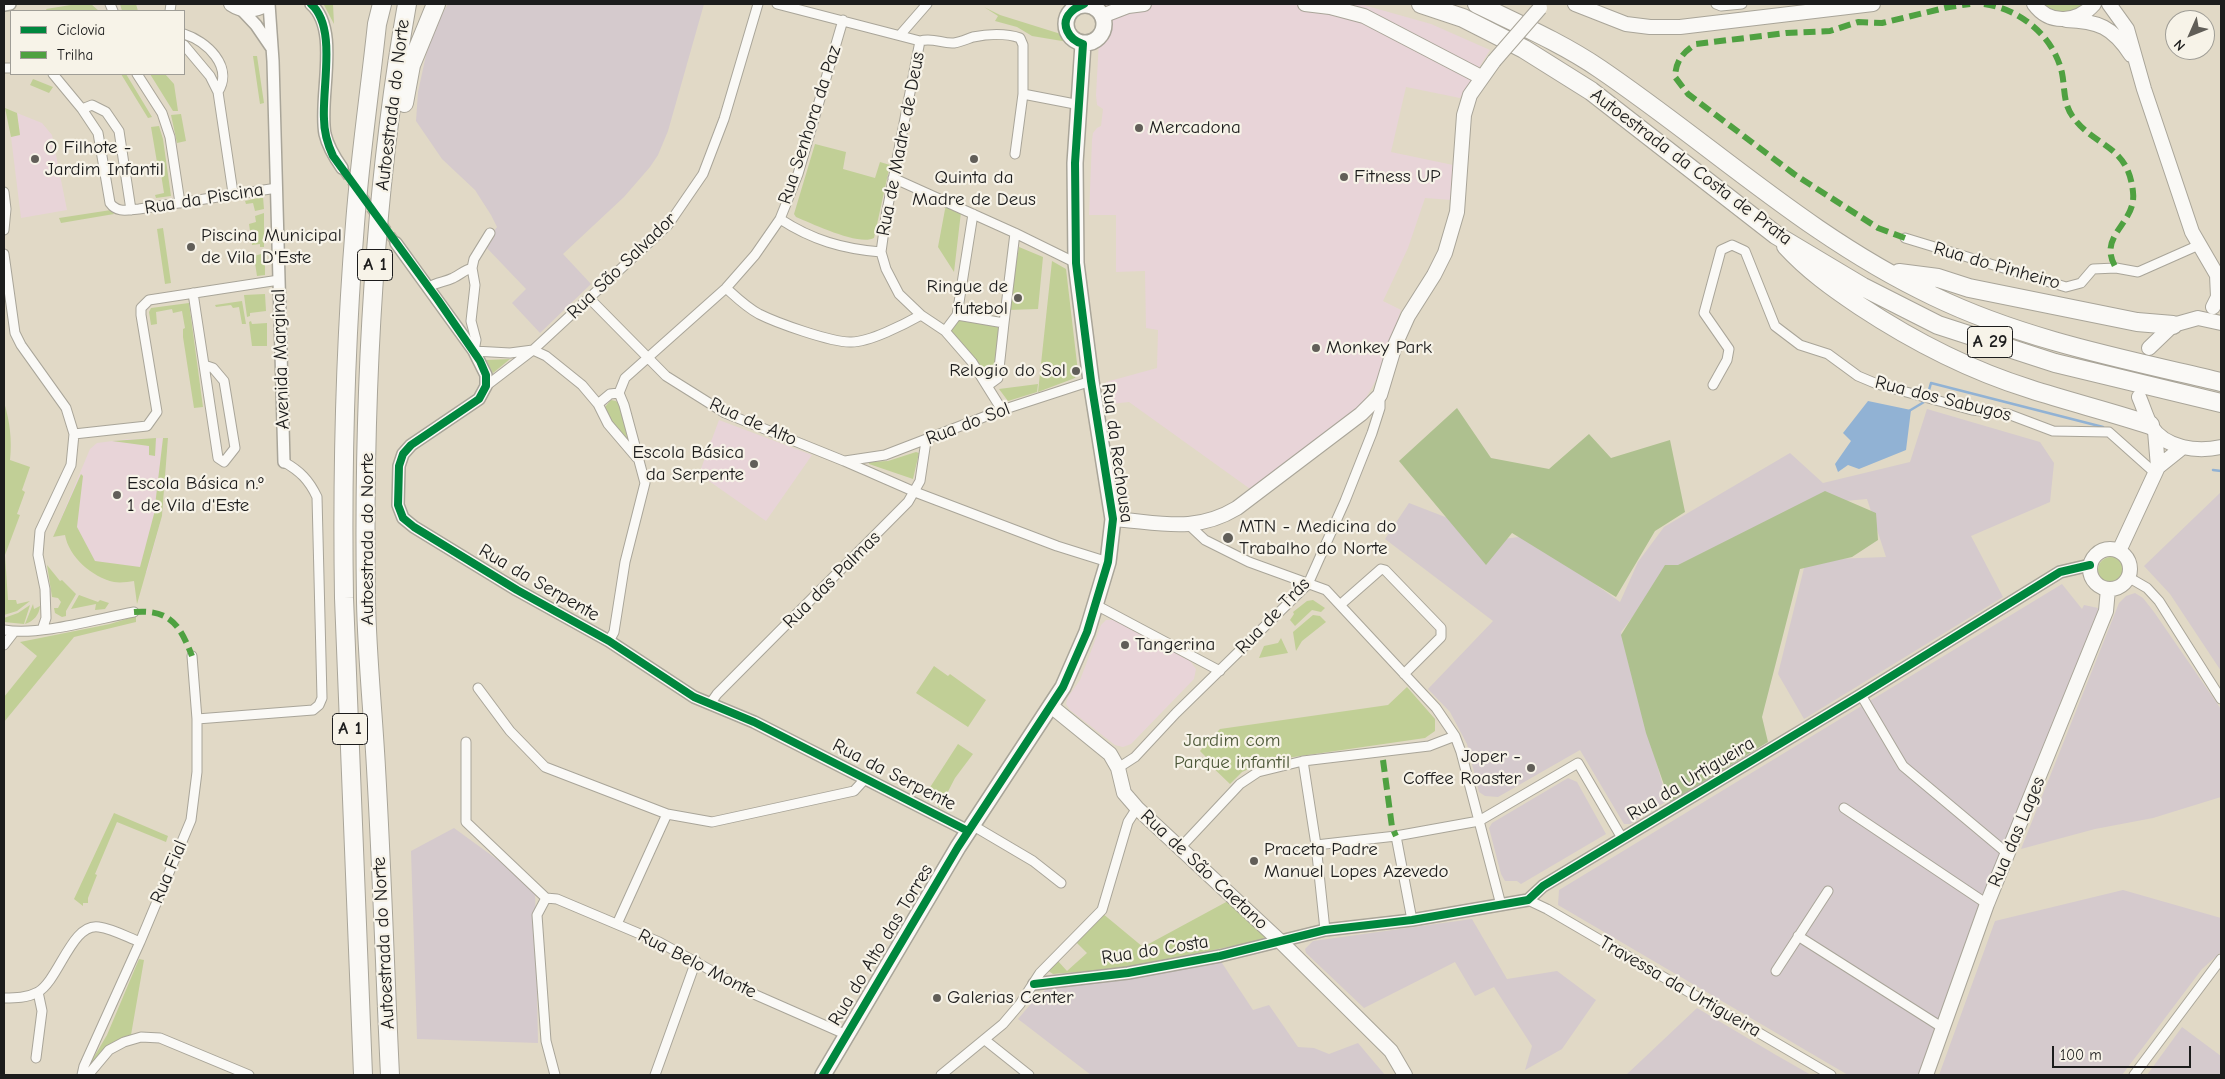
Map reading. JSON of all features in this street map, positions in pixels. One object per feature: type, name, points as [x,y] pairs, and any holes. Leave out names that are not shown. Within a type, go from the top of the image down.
[{"type":"highway","points":[[373,4],[377,24]]},
{"type":"highway","name":"Autoestrada do Norte","points":[[363,1075],[344,598],[345,382],[354,231],[377,24],[382,4]]},
{"type":"highway","name":"Autoestrada do Norte","points":[[390,1075],[366,604],[366,517],[368,385],[373,294],[387,144],[406,4]]},
{"type":"highway","points":[[387,144],[401,117],[411,64],[436,4]]},
{"type":"highway","name":"Autoestrada da Costa de Prata","points":[[1420,4],[1463,18],[1515,45],[1591,91],[1776,234],[1863,286],[1938,325],[2055,363],[2221,403]]},
{"type":"highway","name":"Autoestrada da Costa de Prata","points":[[1476,4],[1546,37],[1598,68],[1814,228],[1931,296],[1981,318],[2064,344],[2221,382]]},
{"type":"highway","points":[[1776,234],[1804,266],[1892,328],[1944,356],[2027,388],[2153,428]]},
{"type":"highway","points":[[1889,272],[1938,278],[1968,288],[2137,322],[2173,325]]},
{"type":"main road","points":[[236,6],[250,10],[268,4]]},
{"type":"main road","points":[[1084,4],[1096,9],[1102,16],[1104,25],[1100,37],[1089,43],[1083,44],[1071,38],[1067,33],[1066,20],[1072,10],[1084,4]]},
{"type":"main road","points":[[1102,16],[1128,6],[1144,4]]},
{"type":"main road","points":[[1305,4],[1330,7],[1364,16],[1481,77]]},
{"type":"main road","points":[[1575,4],[1626,24],[1650,27],[1680,27],[1873,4]]},
{"type":"main road","points":[[2034,4],[2046,15],[2066,20],[2100,24],[2116,35],[2136,63]]},
{"type":"main road","points":[[2066,20],[2082,15],[2094,4]]},
{"type":"main road","points":[[2109,4],[2127,29],[2136,63],[2186,214],[2199,246],[2219,279],[2217,304],[2198,318],[2173,325],[2149,348]]},
{"type":"main road","points":[[1113,519],[1189,525],[1221,518],[1237,508],[1361,414],[1380,395],[1395,345],[1408,316],[1434,275],[1444,253],[1457,212],[1464,115],[1470,95],[1481,77],[1541,6]]},
{"type":"main road","name":"Rua da Rechousa","points":[[970,828],[1051,706],[1078,657],[1096,605],[1108,562],[1113,519],[1091,381],[1076,263],[1074,199],[1083,44]]},
{"type":"main road","points":[[2198,318],[2221,324]]},
{"type":"main road","points":[[2139,397],[2153,428],[2156,470]]},
{"type":"main road","points":[[2153,428],[2168,441],[2183,447],[2206,450],[2221,447]]},
{"type":"main road","points":[[2119,551],[2156,470],[2183,447]]},
{"type":"main road","points":[[2113,549],[2119,551],[2124,554],[2130,565],[2128,578],[2120,587],[2108,589],[2101,587],[2092,578],[2090,565],[2092,559],[2101,551],[2113,549]]},
{"type":"main road","name":"Rua das Lages","points":[[1926,1075],[1987,904],[2106,611],[2108,589]]},
{"type":"main road","name":"Rua de São Caetano","points":[[1051,706],[1110,754],[1118,768],[1124,793],[1137,808],[1281,942],[1391,1051],[1405,1075]]},
{"type":"main road","name":"Rua do Alto das Torres","points":[[823,1075],[970,828]]},
{"type":"street","points":[[4,5],[10,4]]},
{"type":"street","name":"Avenida Marginal","points":[[268,4],[273,61],[284,462]]},
{"type":"street","points":[[311,4],[319,11],[325,30],[323,117],[325,133],[333,156],[342,168]]},
{"type":"street","name":"Rua São Salvador","points":[[486,386],[534,350],[668,225],[703,174],[724,118],[758,4]]},
{"type":"street","name":"Rua de Madre de Deus","points":[[777,4],[789,5],[920,41],[893,178],[881,252],[886,269],[899,294],[921,315],[945,331],[972,362],[1002,410]]},
{"type":"street","points":[[900,36],[926,4]]},
{"type":"street","points":[[1716,4],[1721,6],[1742,4]]},
{"type":"street","name":"Avenida Marginal","points":[[236,6],[256,25],[271,47]]},
{"type":"street","name":"Rua Senhora da Paz","points":[[618,393],[625,378],[726,288],[755,255],[780,219],[798,174],[843,20]]},
{"type":"street","points":[[185,34],[198,38],[209,47],[218,60],[222,71],[223,84],[218,92]]},
{"type":"street","points":[[920,41],[929,38],[953,43],[976,36],[1002,35],[1012,35],[1020,38],[1023,45],[1022,94],[1015,154]]},
{"type":"street","points":[[185,46],[210,76],[218,92],[234,193]]},
{"type":"street","points":[[54,75],[82,109],[98,134],[110,203],[114,208],[122,211],[131,210],[119,131],[106,112],[92,105],[82,109]]},
{"type":"street","points":[[138,75],[162,113],[170,137],[180,203]]},
{"type":"street","points":[[1022,94],[1080,105]]},
{"type":"street","points":[[893,178],[1015,233],[1076,263]]},
{"type":"street","name":"Rua da Piscina","points":[[131,210],[277,188]]},
{"type":"street","points":[[4,192],[6,209],[4,230]]},
{"type":"street","points":[[945,331],[957,315],[973,214]]},
{"type":"street","points":[[780,219],[802,233],[850,249],[881,252]]},
{"type":"street","points":[[474,351],[476,340],[471,321],[475,285],[472,268],[474,259],[490,233]]},
{"type":"street","points":[[987,386],[998,378],[1015,233]]},
{"type":"street","name":"Rua do Pinheiro","points":[[1904,238],[2066,288],[2081,283],[2093,269],[2116,268],[2138,272],[2199,246]]},
{"type":"street","points":[[396,243],[474,351],[486,375],[486,386]]},
{"type":"street","name":"Rua dos Sabugos","points":[[1713,385],[1727,360],[1729,349],[1704,313],[1721,250],[1732,245],[1745,251],[1775,326],[1800,345],[1828,354],[1858,376],[1877,384],[1972,410],[2008,414],[2053,431],[2109,432],[2156,470]]},
{"type":"street","points":[[4,254],[15,333],[21,345],[56,391],[66,408],[74,434],[71,466],[40,531],[38,555],[45,590],[46,618],[42,630]]},
{"type":"street","points":[[429,288],[438,282],[451,279],[466,269],[472,268]]},
{"type":"street","points":[[74,434],[147,426],[157,412],[141,308],[149,300],[279,280]]},
{"type":"street","points":[[726,288],[759,314],[822,337],[851,342],[892,330],[921,315]]},
{"type":"street","points":[[193,293],[218,458],[224,462],[234,448],[224,381],[213,368],[204,365]]},
{"type":"street","name":"Rua de Alto","points":[[590,299],[666,376],[725,413],[915,492],[1058,546],[1108,562]]},
{"type":"street","points":[[957,315],[1004,322]]},
{"type":"street","points":[[474,351],[510,353],[534,350],[546,356],[582,385],[598,404],[608,424],[638,460]]},
{"type":"street","name":"Rua do Sol","points":[[844,461],[885,455],[926,441],[1002,410],[1091,381]]},
{"type":"street","name":"Rua da Serpente","points":[[486,386],[479,399],[411,445],[403,454],[399,466],[398,505],[403,518],[414,527],[517,590],[609,642],[694,697],[754,722],[865,779],[970,828]]},
{"type":"street","points":[[598,404],[610,394],[618,393],[624,405],[645,483],[625,562],[614,632],[609,642]]},
{"type":"street","name":"Rua de Trás","points":[[1118,768],[1135,757],[1176,713],[1308,584],[1345,501],[1374,427],[1380,408],[1380,395]]},
{"type":"street","points":[[1361,414],[1374,427]]},
{"type":"street","name":"Rua das Palmas","points":[[710,704],[717,694],[908,502],[920,481],[926,441]]},
{"type":"street","points":[[197,719],[313,710],[319,705],[322,698],[317,497],[311,483],[298,470],[284,462]]},
{"type":"street","points":[[1189,525],[1205,540],[1249,562],[1326,590],[1436,708],[1455,736],[1462,752],[1501,904]]},
{"type":"street","name":"Rua da Urtigueira","points":[[1528,900],[1543,886],[1861,695],[2060,572],[2090,565]]},
{"type":"street","points":[[1340,605],[1381,569],[1385,570],[1441,628],[1441,637],[1404,674]]},
{"type":"street","points":[[2128,578],[2147,588],[2159,601],[2221,699]]},
{"type":"street","points":[[1096,605],[1220,671]]},
{"type":"street","points":[[4,630],[14,632],[42,630],[134,612]]},
{"type":"street","points":[[4,645],[14,632]]},
{"type":"street","name":"Rua Fial","points":[[82,1075],[84,1066],[140,942],[191,820],[197,772],[197,719],[192,656]]},
{"type":"street","points":[[478,688],[510,731],[545,767],[667,814],[712,822],[854,791],[865,779]]},
{"type":"street","points":[[1861,695],[1903,766],[2008,854]]},
{"type":"street","points":[[1180,848],[1240,784],[1258,772],[1303,761],[1429,746],[1455,736]]},
{"type":"street","name":"Rua Belo Monte","points":[[466,742],[466,822],[546,898],[557,899],[617,924],[696,961],[756,995],[847,1035]]},
{"type":"street","points":[[1303,761],[1316,845],[1325,930]]},
{"type":"street","points":[[1316,845],[1396,836],[1479,821],[1578,763],[1622,838]]},
{"type":"street","points":[[941,1075],[1009,1018],[1040,973],[1102,910],[1128,822],[1137,808]]},
{"type":"street","points":[[1844,808],[1987,904]]},
{"type":"street","points":[[617,924],[667,814]]},
{"type":"street","points":[[970,828],[1033,861],[1061,883]]},
{"type":"street","points":[[1396,836],[1412,920]]},
{"type":"street","points":[[1776,971],[1828,891]]},
{"type":"street","points":[[546,898],[537,915],[546,1041],[555,1075]]},
{"type":"street","points":[[1281,942],[1325,930],[1412,920],[1528,900]]},
{"type":"street","name":"Travessa da Urtigueira","points":[[1528,900],[1547,909],[1831,1075]]},
{"type":"street","points":[[4,998],[20,998],[38,992],[50,981],[78,935],[87,929],[98,926],[140,942]]},
{"type":"street","points":[[1798,936],[1944,1028]]},
{"type":"street","name":"Rua do Costa","points":[[1034,984],[1128,973],[1220,956],[1281,942]]},
{"type":"street","points":[[2134,1075],[2221,959]]},
{"type":"street","points":[[655,1075],[696,961]]},
{"type":"street","points":[[36,1058],[42,1011],[38,992]]},
{"type":"street","points":[[88,1075],[109,1050],[124,1042],[142,1037],[160,1038],[249,1075]]},
{"type":"street","points":[[985,1040],[1029,1075]]},
{"type":"shaded area","points":[[448,4],[704,4],[668,131],[658,155],[624,197],[563,254],[591,284],[540,333],[512,303],[526,289],[484,245],[497,227],[491,215],[475,190],[442,159],[416,121],[418,92],[426,55],[438,21]]},
{"type":"shaded area","points":[[1101,4],[1360,4],[1431,24],[1490,50],[1460,98],[1406,87],[1391,152],[1453,165],[1451,200],[1425,198],[1408,248],[1383,301],[1401,310],[1380,373],[1366,398],[1354,412],[1253,491],[1129,402],[1110,404],[1106,382],[1157,368],[1158,330],[1146,328],[1145,271],[1116,272],[1116,215],[1089,215],[1092,140],[1093,133],[1101,126],[1103,109],[1097,105],[1096,95]]},
{"type":"shaded area","name":"O Filhote - Jardim Infantil","points":[[17,113],[42,123],[52,135],[67,210],[21,218],[11,137],[20,134]]},
{"type":"shaded area","points":[[1927,409],[2040,442],[2054,463],[2050,502],[1971,536],[2003,597],[1804,719],[1778,674],[1806,560],[1886,557],[1867,499],[1823,503],[1645,601],[1621,632],[1667,801],[1630,824],[1624,824],[1580,750],[1498,797],[1485,796],[1479,792],[1467,744],[1450,712],[1428,689],[1493,621],[1385,539],[1409,503],[1502,539],[1528,536],[1620,602],[1638,562],[1664,527],[1790,453],[1823,483],[1910,462]]},
{"type":"shaded area","name":"Escola Básica da Serpente","points":[[719,420],[812,455],[766,521],[699,474]]},
{"type":"shaded area","name":"Escola Básica n.º 1 de Vila d'Este","points":[[168,438],[162,516],[147,572],[93,570],[69,534],[53,537],[90,449],[97,443],[128,439]]},
{"type":"shaded area","points":[[2221,492],[2221,671],[2170,594],[2144,566]]},
{"type":"shaded area","points":[[2062,584],[2082,609],[2084,605],[2098,608],[2096,625],[1979,905],[1920,1075],[1848,1075],[1558,905],[1559,890]]},
{"type":"shaded area","points":[[2135,593],[2143,598],[2154,612],[2221,709],[2221,797],[2153,818],[2095,829],[2021,849],[2119,603],[2126,596]]},
{"type":"shaded area","points":[[1106,620],[1114,620],[1190,661],[1196,669],[1194,679],[1131,744],[1123,747],[1115,745],[1070,710],[1066,704],[1068,697],[1080,680],[1101,625]]},
{"type":"shaded area","points":[[1568,778],[1577,782],[1606,834],[1521,884],[1517,881],[1505,881],[1501,874],[1489,828],[1492,823]]},
{"type":"shaded area","points":[[454,828],[535,887],[538,1043],[417,1039],[411,851]]},
{"type":"shaded area","points":[[2123,890],[2221,918],[2221,952],[2202,969],[2122,1075],[1939,1075],[1995,921]]},
{"type":"shaded area","points":[[1472,919],[1507,979],[1557,971],[1596,1000],[1562,1049],[1525,1070],[1532,1046],[1494,987],[1475,996],[1455,962],[1364,1008],[1306,953],[1305,949],[1313,941]]},
{"type":"shaded area","points":[[1220,960],[1253,1010],[1269,1005],[1298,1047],[1314,1048],[1329,1054],[1358,1043],[1385,1075],[1091,1075],[1018,1019],[1035,997],[1047,989]]},
{"type":"shaded area","points":[[1697,1008],[1776,1055],[1811,1075],[1626,1075]]},
{"type":"shaded area","points":[[2182,1027],[2221,1056],[2221,1075],[2147,1075]]},
{"type":"green space","points":[[77,4],[91,4],[98,10],[46,10]]},
{"type":"green space","points":[[120,4],[136,4],[138,10],[122,10]]},
{"type":"green space","points":[[322,4],[333,4],[334,24],[324,5]]},
{"type":"green space","points":[[2042,4],[2084,4],[2074,11],[2063,13],[2047,8]]},
{"type":"green space","points":[[984,7],[1000,15],[1064,35],[1067,37],[1068,42],[1032,36],[1017,27],[995,21],[998,16]]},
{"type":"green space","points":[[253,56],[257,56],[264,103],[260,104]]},
{"type":"green space","points":[[122,75],[127,75],[152,117],[148,118]]},
{"type":"green space","points":[[151,75],[166,75],[174,84],[178,111],[173,111]]},
{"type":"green space","points":[[33,79],[53,87],[49,93],[30,85]]},
{"type":"green space","points":[[5,108],[17,113],[20,135],[11,137]]},
{"type":"green space","points":[[181,114],[186,141],[177,143],[171,115]]},
{"type":"green space","points":[[159,126],[163,139],[171,196],[156,198],[155,195],[164,193],[151,127]]},
{"type":"green space","points":[[815,144],[846,152],[843,169],[875,178],[880,162],[890,165],[874,238],[867,240],[847,237],[796,217],[794,214]]},
{"type":"green space","points":[[263,197],[264,209],[255,211],[253,203],[246,204],[245,201]]},
{"type":"green space","points":[[946,204],[961,212],[954,272],[938,247]]},
{"type":"green space","points":[[111,210],[114,214],[61,223],[59,218]]},
{"type":"green space","points":[[264,213],[264,247],[260,247],[260,244],[252,245],[249,224],[256,222],[255,216]]},
{"type":"green space","points":[[163,228],[171,283],[165,284],[157,229]]},
{"type":"green space","points":[[1019,247],[1043,257],[1038,309],[1008,310]]},
{"type":"green space","points":[[261,251],[265,251],[265,275],[257,276],[254,256],[261,254]]},
{"type":"green space","points":[[1052,261],[1066,269],[1078,372],[1075,378],[1038,392]]},
{"type":"green space","points":[[265,294],[266,311],[250,313],[250,316],[247,317],[244,295]]},
{"type":"green space","points":[[242,301],[246,324],[242,324],[239,307],[233,308],[231,305],[216,307],[215,305]]},
{"type":"green space","points":[[189,303],[203,407],[194,408],[183,337],[183,329],[185,328],[182,311],[173,313],[172,309],[156,312],[157,324],[151,325],[149,312],[151,308]]},
{"type":"green space","points":[[957,316],[1001,324],[996,378],[988,383],[947,331]]},
{"type":"green space","points":[[251,321],[252,324],[267,323],[267,346],[252,346],[249,322]]},
{"type":"green space","points":[[510,359],[493,373],[486,360]]},
{"type":"green space","points":[[1038,384],[1037,392],[1008,401],[999,389]]},
{"type":"green space","points":[[611,400],[616,401],[620,405],[629,446],[618,434],[605,407]]},
{"type":"green space","points":[[4,402],[10,431],[10,460],[30,467],[22,490],[25,492],[17,514],[20,515],[5,555],[8,600],[16,600],[17,604],[30,601],[17,611],[4,615]]},
{"type":"green space","points":[[1457,408],[1491,458],[1549,469],[1589,434],[1611,458],[1670,440],[1685,512],[1655,531],[1616,597],[1512,533],[1486,565],[1399,461]]},
{"type":"green space","points":[[156,438],[155,456],[149,455],[149,446],[112,441]]},
{"type":"green space","points":[[163,438],[168,438],[162,516],[137,604],[134,581],[114,582],[98,576],[76,558],[67,543],[65,535],[53,537],[81,474],[83,476],[77,527],[95,561],[140,567],[154,514]]},
{"type":"green space","points":[[916,452],[919,453],[913,479],[869,464],[869,462],[888,461]]},
{"type":"green space","points":[[1825,491],[1876,513],[1878,540],[1852,557],[1800,569],[1762,717],[1768,742],[1670,802],[1646,733],[1621,635],[1665,565],[1678,565]]},
{"type":"green space","points":[[2111,557],[2120,561],[2124,570],[2120,579],[2111,583],[2102,579],[2098,570],[2102,561]]},
{"type":"green space","points":[[47,565],[60,581],[62,580],[76,594],[66,611],[66,616],[62,617],[55,613],[54,608],[58,608],[61,602],[58,598],[52,597]]},
{"type":"green space","points":[[79,595],[98,602],[100,600],[109,603],[105,609],[95,610],[96,604],[71,609]]},
{"type":"green space","points":[[1313,600],[1325,608],[1321,612],[1312,610],[1295,626],[1290,620],[1294,614],[1293,612],[1307,601]]},
{"type":"green space","points":[[33,604],[34,609],[40,606],[37,615],[25,624]]},
{"type":"green space","points":[[30,605],[24,624],[4,622],[4,618],[18,613]]},
{"type":"green space","points":[[1313,615],[1320,616],[1326,622],[1302,641],[1296,651],[1293,632]]},
{"type":"green space","points":[[136,616],[136,622],[74,637],[4,722],[4,697],[37,656],[20,642],[110,624]]},
{"type":"green space","points":[[1281,638],[1288,653],[1259,658],[1264,646],[1278,643]]},
{"type":"green space","points":[[934,666],[948,676],[950,674],[986,700],[968,727],[916,693]]},
{"type":"green space","name":"Jardim com Parque infantil","points":[[1407,687],[1435,719],[1435,731],[1425,738],[1266,761],[1242,772],[1230,784],[1205,760],[1207,758],[1200,751],[1205,745],[1199,740],[1211,738],[1220,729],[1388,705]]},
{"type":"green space","points":[[958,744],[973,754],[955,778],[939,809],[936,798],[927,792]]},
{"type":"green space","points":[[114,813],[168,836],[166,842],[117,822],[95,874],[97,875],[88,898],[88,903],[83,903],[83,906],[74,899]]},
{"type":"green space","points":[[1228,901],[1267,939],[1125,968],[1053,974],[1047,970],[1057,960],[1067,971],[1087,953],[1076,942],[1102,913],[1143,947]]},
{"type":"green space","points":[[139,959],[144,960],[131,1035],[112,1045],[88,1070],[107,1035]]},
{"type":"water","points":[[1868,401],[1911,410],[1906,450],[1859,469],[1848,465],[1838,472],[1835,464],[1851,441],[1843,433]]},
{"type":"waterway","points":[[1929,390],[1931,383],[2103,427]]},
{"type":"waterway","points":[[1909,411],[1924,402]]},
{"type":"waterway","points":[[2213,470],[2221,471]]},
{"type":"tunnel","points":[[342,168],[396,243]]},
{"type":"marked path","points":[[1905,238],[1878,228],[1794,174],[1688,94],[1675,77],[1678,62],[1683,54],[1696,44],[1786,33],[1830,31],[1858,22],[1882,23],[1970,4]]},
{"type":"marked path","points":[[1984,4],[2011,12],[2034,27],[2044,37],[2058,60],[2066,101],[2073,117],[2091,135],[2118,155],[2125,164],[2130,176],[2133,203],[2111,247],[2111,257],[2116,268]]},
{"type":"marked path","points":[[134,612],[157,613],[172,621],[183,636],[192,656]]},
{"type":"marked path","points":[[1383,760],[1392,827],[1396,836]]},
{"type":"cycle path","points":[[311,4],[319,14],[324,27],[326,42],[324,124],[326,138],[333,156],[438,300],[480,361],[486,375],[486,386],[479,399],[411,445],[403,454],[399,466],[398,505],[403,518],[414,527],[517,590],[609,641],[694,697],[754,722],[968,831]]},
{"type":"cycle path","points":[[823,1075],[958,847],[1063,687],[1087,632],[1108,562],[1113,519],[1091,381],[1076,263],[1075,163],[1083,44],[1070,35],[1067,31],[1066,22],[1067,17],[1073,10],[1084,4]]},
{"type":"cycle path","points":[[1034,984],[1128,973],[1220,956],[1325,930],[1412,920],[1528,900],[1543,886],[1861,695],[2060,572],[2090,565]]},
{"type":"place","name":"Mercadona","points":[[1139,128]]},
{"type":"place","name":"O Filhote - Jardim Infantil","points":[[35,159]]},
{"type":"place","name":"Quinta da Madre de Deus","points":[[974,159]]},
{"type":"place","name":"Fitness UP","points":[[1344,177]]},
{"type":"place","name":"Piscina Municipal de Vila D'Este","points":[[191,247]]},
{"type":"place","name":"Ringue de futebol","points":[[1018,298]]},
{"type":"place","name":"Monkey Park","points":[[1316,348]]},
{"type":"place","name":"Relogio do Sol","points":[[1076,371]]},
{"type":"place","name":"Escola Básica da Serpente","points":[[754,464]]},
{"type":"place","name":"Escola Básica n.º 1 de Vila d'Este","points":[[117,495]]},
{"type":"place","name":"MTN - Medicina do Trabalho do Norte","points":[[1228,538]]},
{"type":"place","name":"Tangerina","points":[[1125,645]]},
{"type":"place","name":"Joper - Coffee Roaster","points":[[1531,768]]},
{"type":"place","name":"Praceta Padre Manuel Lopes Azevedo","points":[[1254,861]]},
{"type":"place","name":"Galerias Center","points":[[937,998]]}]
